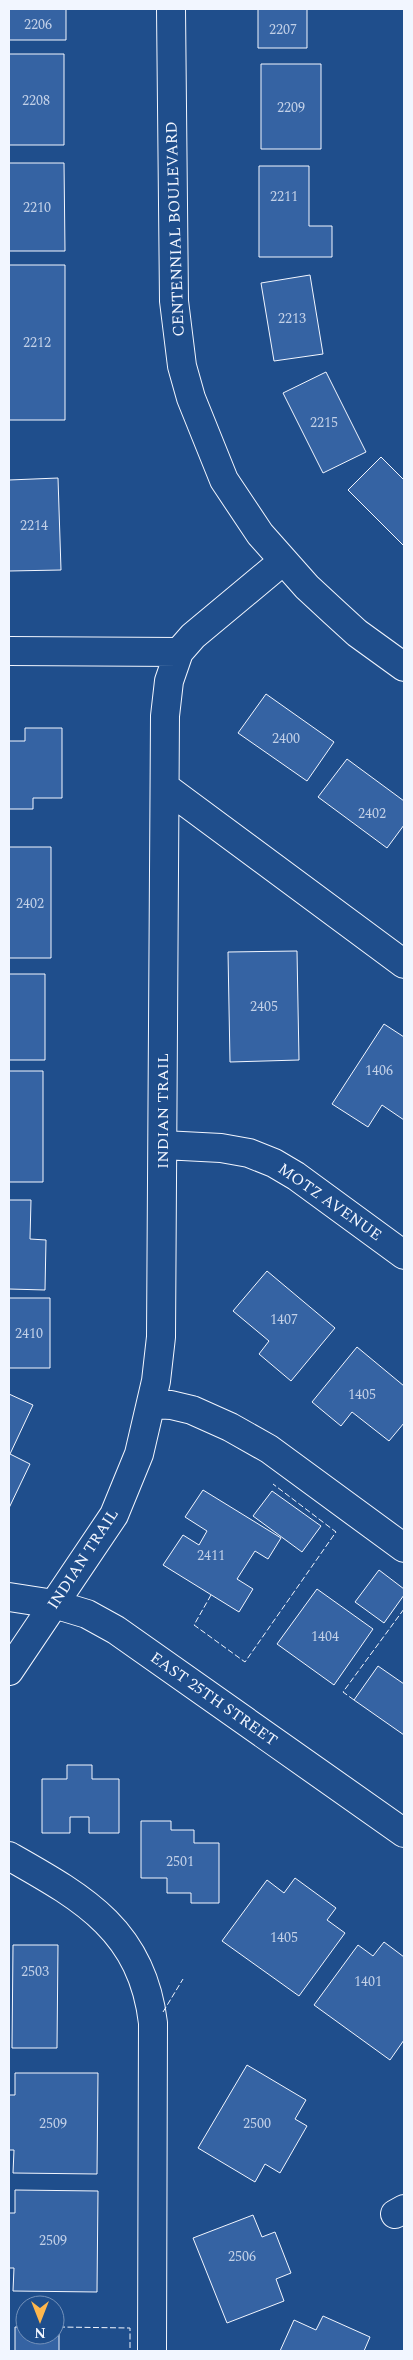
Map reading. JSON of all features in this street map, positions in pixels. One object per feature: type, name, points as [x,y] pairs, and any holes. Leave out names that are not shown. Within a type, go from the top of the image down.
[{"type":"street","name":"CENTENNIAL BOULEVARD","points":[[170,9],[174,302],[182,366],[191,398],[224,480],[260,534],[306,587],[357,633],[404,666]]},
{"type":"street","name":"INDIAN TRAIL","points":[[9,1671],[114,1515],[139,1454],[151,1404],[160,1337],[165,716],[168,681],[179,652],[193,636],[283,561]]},
{"type":"street","points":[[9,651],[179,652]]},
{"type":"street","points":[[165,787],[404,964]]},
{"type":"street","name":"MOTZ AVENUE","points":[[163,1145],[221,1148],[250,1153],[274,1163],[296,1176],[404,1255]]},
{"type":"street","points":[[151,1404],[171,1405],[192,1410],[230,1427],[268,1449],[404,1548]]},
{"type":"street","name":"EAST 25TH STREET","points":[[9,1597],[54,1604],[87,1614],[116,1630],[404,1833]]},
{"type":"street","points":[[9,1856],[88,1903],[126,1945],[145,1982],[154,2023],[152,2351]]},
{"type":"building","points":[[9,9],[66,9],[66,40],[9,40]]},
{"type":"building","points":[[258,9],[307,9],[307,48],[258,48]]},
{"type":"building","points":[[9,54],[64,54],[64,145],[9,145]]},
{"type":"building","points":[[261,64],[321,64],[321,149],[261,149]]},
{"type":"building","points":[[9,163],[64,163],[65,251],[9,251]]},
{"type":"building","points":[[259,166],[309,166],[309,226],[332,226],[332,257],[259,257]]},
{"type":"building","points":[[9,265],[65,265],[65,420],[9,420]]},
{"type":"building","points":[[310,275],[323,354],[274,361],[261,283]]},
{"type":"building","points":[[326,372],[366,452],[323,473],[283,393]]},
{"type":"building","points":[[381,457],[404,480],[404,546],[348,490]]},
{"type":"building","points":[[58,478],[61,570],[9,571],[9,480]]},
{"type":"building","points":[[266,694],[334,742],[307,781],[238,733]]},
{"type":"building","points":[[25,728],[62,728],[62,798],[33,798],[33,809],[9,809],[9,741],[25,741]]},
{"type":"building","points":[[347,759],[404,801],[404,825],[387,848],[318,797]]},
{"type":"building","points":[[9,847],[51,847],[51,958],[9,958]]},
{"type":"building","points":[[297,951],[299,1060],[230,1062],[228,952]]},
{"type":"building","points":[[9,974],[45,974],[45,1060],[9,1060]]},
{"type":"building","points":[[384,1024],[404,1037],[404,1120],[382,1105],[368,1127],[332,1104]]},
{"type":"building","points":[[9,1071],[43,1071],[43,1182],[9,1182]]},
{"type":"building","points":[[9,1200],[31,1200],[30,1239],[46,1240],[45,1290],[9,1289]]},
{"type":"building","points":[[267,1271],[335,1328],[291,1381],[259,1354],[269,1341],[233,1311]]},
{"type":"building","points":[[9,1298],[50,1298],[50,1368],[9,1368]]},
{"type":"building","points":[[357,1347],[404,1386],[404,1423],[389,1441],[352,1412],[341,1426],[312,1402]]},
{"type":"building","points":[[9,1394],[33,1405],[10,1454],[30,1464],[9,1508]]},
{"type":"building","points":[[203,1490],[281,1538],[268,1559],[255,1551],[237,1579],[253,1589],[239,1612],[163,1565],[183,1535],[199,1545],[207,1531],[185,1517]]},
{"type":"building","points":[[272,1491],[321,1526],[302,1552],[253,1516]]},
{"type":"building","points":[[379,1570],[404,1589],[404,1595],[384,1623],[355,1602]]},
{"type":"building","points":[[317,1589],[373,1629],[334,1685],[277,1644]]},
{"type":"building","points":[[378,1666],[404,1684],[404,1735],[354,1700]]},
{"type":"building","points":[[67,1765],[92,1765],[92,1779],[119,1779],[119,1833],[89,1833],[89,1817],[70,1817],[70,1833],[42,1833],[42,1779],[67,1779]]},
{"type":"building","points":[[141,1821],[171,1821],[171,1830],[194,1830],[194,1843],[219,1843],[219,1903],[191,1903],[191,1893],[167,1893],[167,1878],[141,1878]]},
{"type":"building","points":[[295,1878],[336,1908],[327,1920],[345,1933],[299,1996],[222,1941],[267,1880],[284,1893]]},
{"type":"building","points":[[384,1942],[404,1957],[404,2040],[390,2060],[314,2005],[358,1945],[373,1956]]},
{"type":"building","points":[[13,1945],[58,1945],[57,2048],[12,2048]]},
{"type":"building","points":[[247,2065],[306,2100],[295,2119],[307,2126],[280,2173],[265,2164],[255,2182],[198,2148]]},
{"type":"building","points":[[15,2073],[98,2073],[97,2174],[13,2173],[14,2150],[9,2150],[9,2095],[15,2095]]},
{"type":"building","points":[[15,2190],[98,2191],[97,2292],[13,2291],[14,2268],[9,2268],[9,2213],[15,2213]]},
{"type":"building","points":[[253,2215],[262,2237],[275,2232],[291,2273],[276,2279],[284,2301],[227,2323],[193,2238]]},
{"type":"building","points":[[323,2316],[370,2337],[364,2351],[280,2351],[294,2320],[316,2330]]},
{"type":"building","points":[[15,2345],[59,2345],[59,2351],[15,2351]]},
{"type":"fence","points":[[211,1595],[194,1625],[245,1662],[336,1532],[273,1484]]},
{"type":"fence","points":[[354,1700],[343,1692],[404,1609]]},
{"type":"fence","points":[[163,2012],[183,1979]]},
{"type":"fence","points":[[65,2327],[130,2328],[130,2351]]}]
